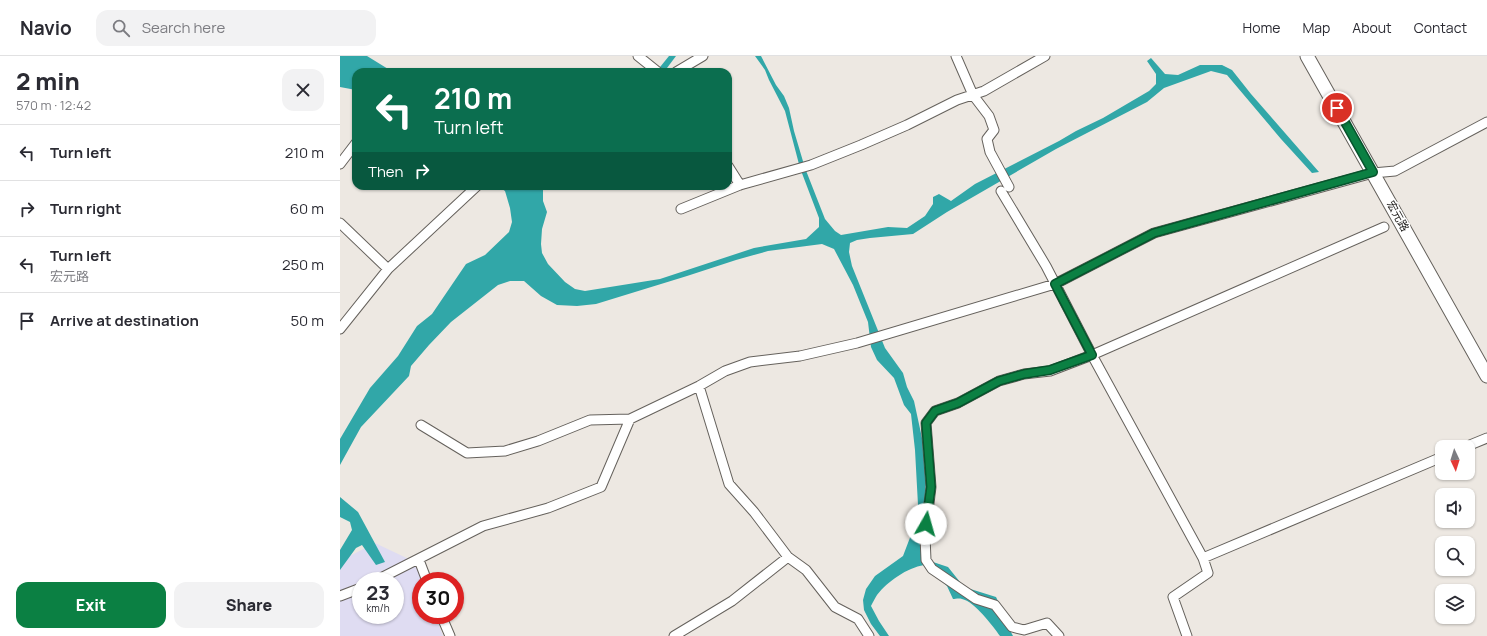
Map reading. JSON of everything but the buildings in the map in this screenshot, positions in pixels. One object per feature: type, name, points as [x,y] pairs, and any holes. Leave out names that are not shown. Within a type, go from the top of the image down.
[{"type":"street","points":[[638,56],[653,68]]},
{"type":"street","points":[[683,68],[703,56]]},
{"type":"street","points":[[956,56],[973,95],[989,116],[994,130],[986,139],[1005,189],[1092,355],[1202,558],[1208,574],[1173,596],[1187,636]]},
{"type":"street","points":[[732,188],[811,165],[907,125],[958,100],[984,91],[1045,56]]},
{"type":"street","name":"宏元路","points":[[1307,56],[1487,376]]},
{"type":"street","points":[[421,425],[467,453],[506,451],[538,441],[590,420],[630,419],[725,372],[750,362],[800,356],[857,342],[1055,284],[1154,233],[1373,172],[1395,171],[1487,122]]},
{"type":"street","points":[[340,164],[352,148]]},
{"type":"street","points":[[732,172],[740,185]]},
{"type":"street","points":[[340,329],[388,269],[473,190]]},
{"type":"street","points":[[681,210],[728,190]]},
{"type":"street","points":[[340,222],[388,269]]},
{"type":"street","points":[[1060,636],[1047,623],[1024,630],[1012,627],[995,605],[976,599],[932,569],[926,560],[925,536],[931,487],[926,423],[935,411],[958,403],[999,381],[1024,374],[1050,370],[1092,355],[1384,227]]},
{"type":"street","points":[[699,386],[729,484],[754,512],[788,557],[806,570],[835,607],[858,618],[869,636]]},
{"type":"street","points":[[394,572],[483,526],[548,508],[601,487],[630,419]]},
{"type":"street","points":[[1475,443],[1487,438]]},
{"type":"street","points":[[1202,558],[1435,460]]},
{"type":"street","points":[[674,636],[732,602],[788,557]]},
{"type":"street","points":[[419,560],[424,572]]},
{"type":"street","points":[[340,596],[352,591]]},
{"type":"street","points":[[445,624],[450,636]]},
{"type":"shaded area","points":[[375,543],[415,562],[419,572],[412,572],[412,624],[438,624],[443,636],[340,636],[340,561]]},
{"type":"water","points":[[340,56],[367,56],[386,68],[352,68],[352,89],[340,87]]},
{"type":"water","points":[[669,56],[676,56],[667,68],[659,68]]},
{"type":"water","points":[[755,56],[761,56],[776,85],[784,96],[789,108],[805,168],[825,219],[835,231],[841,235],[888,227],[907,228],[925,216],[933,204],[933,197],[939,194],[951,201],[975,184],[1103,118],[1149,91],[1156,84],[1156,74],[1147,61],[1151,58],[1165,74],[1178,75],[1200,65],[1222,65],[1232,70],[1319,172],[1312,173],[1227,75],[1211,71],[1164,88],[1147,102],[1056,149],[947,212],[913,234],[870,238],[857,240],[850,243],[849,252],[852,266],[885,348],[903,373],[907,387],[914,401],[922,438],[926,483],[922,530],[930,561],[948,567],[964,587],[996,597],[1013,636],[1000,636],[983,614],[972,604],[962,599],[953,599],[947,586],[924,565],[911,569],[892,580],[881,590],[871,606],[889,636],[880,636],[871,624],[864,610],[863,600],[866,589],[875,576],[903,556],[911,535],[918,505],[915,450],[911,414],[904,405],[894,378],[877,360],[871,347],[868,322],[853,285],[834,249],[822,244],[768,251],[596,304],[577,306],[557,305],[541,296],[524,281],[510,281],[498,285],[451,322],[429,345],[411,366],[409,376],[361,427],[340,465],[340,439],[370,388],[398,356],[417,326],[432,314],[466,264],[485,255],[509,232],[512,222],[510,208],[504,190],[543,190],[543,201],[547,212],[542,229],[542,253],[548,264],[565,282],[575,289],[585,291],[660,279],[754,248],[806,239],[819,227],[819,218],[800,168],[785,111],[765,70]]},
{"type":"water","points":[[340,497],[358,512],[385,562],[376,565],[362,545],[356,548],[340,570],[340,550],[352,530],[350,522],[340,517]]},
{"type":"route","points":[[926,524],[931,487],[926,423],[935,411],[958,403],[999,381],[1024,374],[1050,370],[1092,355],[1055,284],[1154,233],[1373,172],[1337,108]]}]
